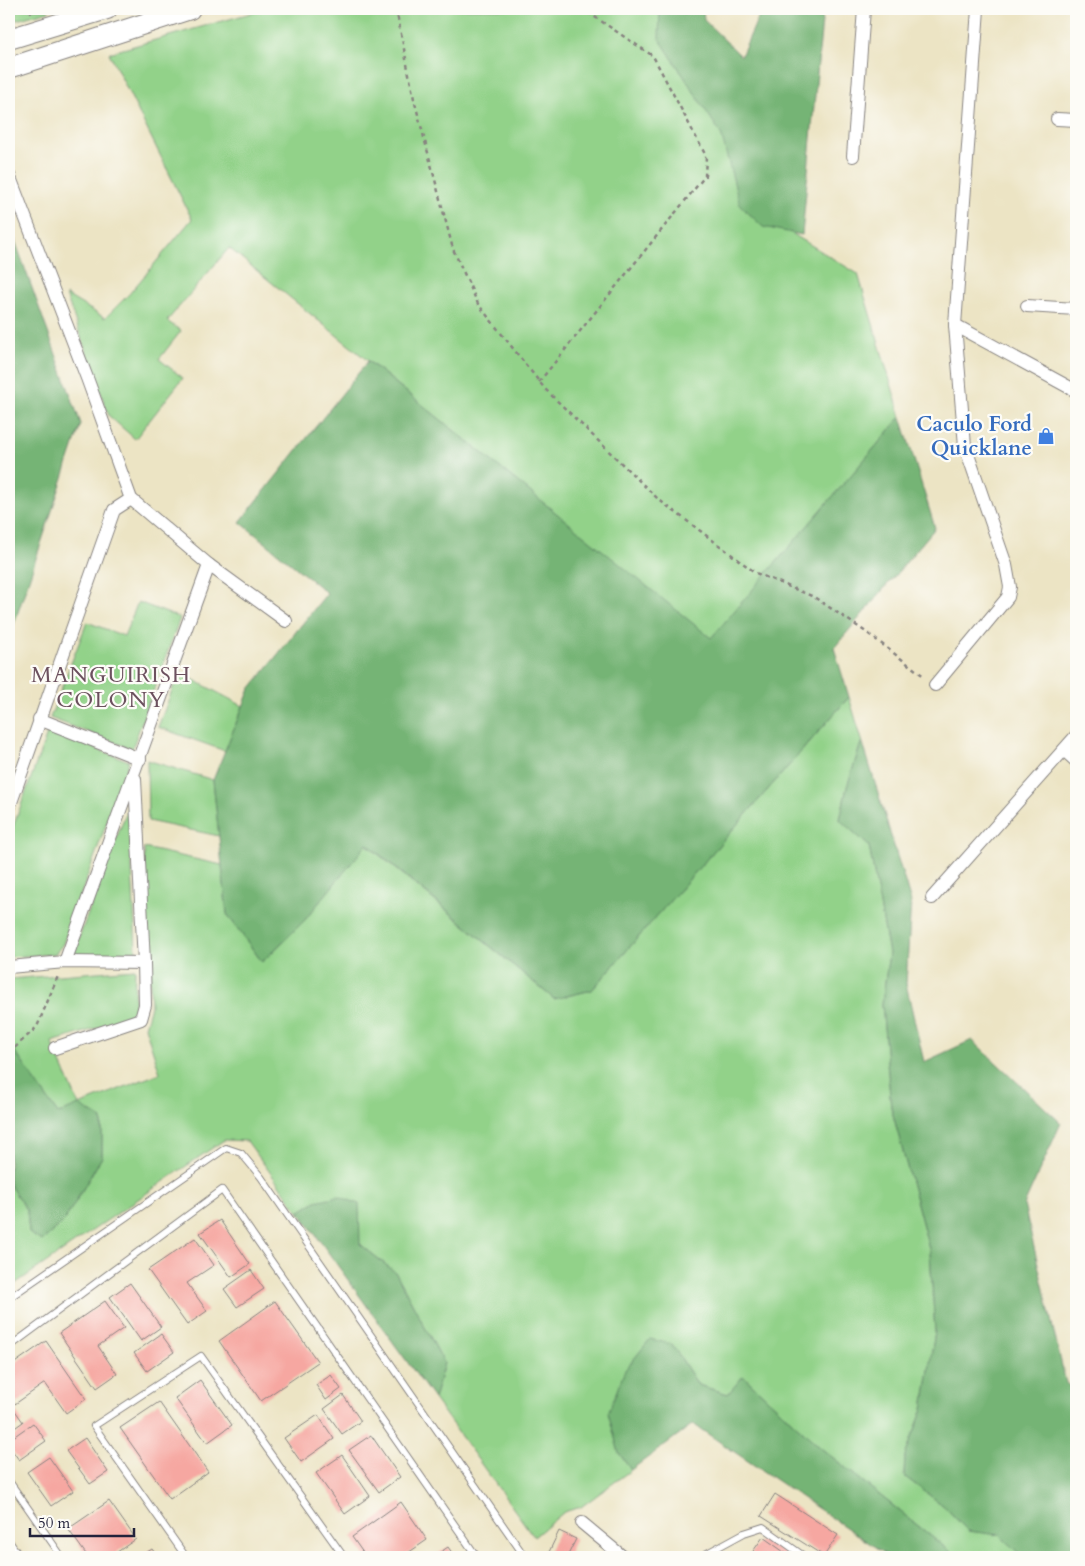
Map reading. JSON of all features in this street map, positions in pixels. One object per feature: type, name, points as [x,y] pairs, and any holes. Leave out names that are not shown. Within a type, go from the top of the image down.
[{"type":"main road","points":[[9,39],[107,9]]},
{"type":"main road","points":[[9,68],[190,9]]},
{"type":"street","points":[[853,156],[864,9]]},
{"type":"street","points":[[935,685],[1008,597],[1010,587],[1006,565],[965,446],[955,325],[978,9]]},
{"type":"street","points":[[1057,119],[1076,120]]},
{"type":"street","points":[[9,175],[131,499],[209,565],[286,620]]},
{"type":"street","points":[[1027,306],[1076,309]]},
{"type":"street","points":[[955,325],[1076,391]]},
{"type":"street","points":[[9,808],[114,510],[131,499]]},
{"type":"street","points":[[65,962],[135,774],[209,565]]},
{"type":"street","points":[[39,719],[140,759]]},
{"type":"street","points":[[932,898],[1076,736]]},
{"type":"street","points":[[1064,750],[1076,761]]},
{"type":"street","points":[[55,1048],[142,1019],[144,963],[135,774]]},
{"type":"street","points":[[9,967],[65,962],[144,963]]},
{"type":"street","points":[[582,1522],[623,1557]]},
{"type":"lane","points":[[9,1298],[226,1148],[241,1153],[262,1178],[525,1557]]},
{"type":"lane","points":[[9,1347],[222,1190],[477,1557]]},
{"type":"lane","points":[[186,1557],[94,1426],[201,1356],[344,1557]]},
{"type":"lane","points":[[9,1482],[62,1557]]},
{"type":"lane","points":[[700,1557],[744,1533],[763,1526],[805,1557]]},
{"type":"lane","points":[[9,1541],[20,1557]]},
{"type":"path","points":[[396,9],[414,99],[453,249],[478,304],[539,382],[666,505],[756,573],[814,597],[866,632],[935,685]]},
{"type":"path","points":[[539,382],[705,176],[706,156],[653,56],[583,9]]},
{"type":"path","points":[[9,1053],[37,1027],[51,988],[65,962]]},
{"type":"green space","points":[[9,9],[48,9],[49,11],[9,22]]},
{"type":"green space","points":[[265,9],[660,9],[683,18],[749,207],[858,274],[901,417],[711,639],[229,248],[167,321],[181,331],[159,359],[183,378],[135,439],[109,416],[66,295],[105,318],[130,293],[192,219],[109,53]]},
{"type":"green space","points":[[660,9],[703,9],[704,20],[741,56],[762,9],[823,9],[802,235],[763,227],[740,205],[721,134],[659,38]]},
{"type":"green space","points":[[9,224],[81,424],[9,639]]},
{"type":"green space","points":[[368,361],[711,638],[901,417],[935,528],[834,648],[849,697],[592,990],[554,999],[367,844],[304,921],[262,962],[227,914],[213,780],[250,689],[327,593],[240,522]]},
{"type":"green space","points":[[138,602],[180,618],[132,749],[50,718],[87,622],[124,636]]},
{"type":"green space","points":[[179,672],[243,706],[225,751],[158,727]]},
{"type":"green space","points":[[849,697],[862,740],[847,787],[840,819],[869,846],[889,953],[882,1004],[891,1107],[930,1252],[935,1331],[923,1409],[905,1456],[904,1476],[944,1506],[968,1531],[999,1534],[1023,1557],[957,1557],[822,1449],[744,1377],[728,1394],[698,1385],[672,1344],[619,1453],[631,1470],[581,1507],[564,1512],[534,1537],[434,1399],[444,1363],[396,1273],[360,1244],[316,1201],[299,1212],[247,1141],[224,1140],[9,1288],[9,1184],[27,1211],[29,1233],[64,1221],[102,1157],[102,1119],[58,1114],[9,1043],[9,979],[135,969],[134,1017],[52,1042],[79,1105],[160,1073],[145,1027],[151,1006],[144,848],[222,865],[227,914],[262,962],[304,921],[366,844],[554,999],[592,990]]},
{"type":"green space","points":[[48,731],[129,761],[63,944],[55,954],[9,957],[9,838]]},
{"type":"green space","points":[[862,740],[911,902],[906,984],[924,1062],[972,1040],[1061,1123],[1024,1205],[1066,1383],[1076,1392],[1076,1546],[1071,1557],[1023,1557],[999,1535],[968,1531],[944,1506],[904,1476],[905,1456],[923,1409],[935,1331],[930,1252],[891,1107],[882,1004],[889,953],[869,846],[840,820],[847,787]]},
{"type":"green space","points":[[147,760],[213,780],[219,836],[148,821]]},
{"type":"green space","points":[[129,805],[136,952],[72,956]]},
{"type":"green space","points":[[9,1043],[58,1114],[79,1105],[102,1119],[102,1157],[64,1221],[42,1241],[29,1233],[27,1211],[9,1184]]},
{"type":"green space","points":[[338,1196],[359,1204],[360,1244],[396,1273],[444,1363],[434,1399],[299,1212],[316,1201]]},
{"type":"green space","points":[[650,1339],[672,1344],[698,1385],[728,1394],[743,1376],[822,1449],[957,1557],[890,1557],[693,1424],[631,1470],[619,1453],[608,1413],[625,1370]]},
{"type":"building","points":[[220,1220],[250,1264],[231,1277],[200,1233]]},
{"type":"building","points":[[195,1238],[214,1265],[187,1283],[207,1311],[187,1325],[148,1270]]},
{"type":"building","points":[[251,1270],[264,1289],[237,1307],[224,1289]]},
{"type":"building","points":[[130,1283],[161,1327],[141,1341],[110,1297]]},
{"type":"building","points":[[105,1301],[124,1328],[98,1346],[117,1374],[97,1388],[59,1333]]},
{"type":"building","points":[[275,1301],[318,1362],[261,1401],[219,1341]]},
{"type":"building","points":[[161,1334],[174,1352],[147,1371],[134,1353]]},
{"type":"building","points":[[46,1341],[86,1399],[66,1413],[45,1383],[15,1404],[9,1394],[9,1367]]},
{"type":"building","points":[[331,1375],[341,1389],[326,1400],[316,1385]]},
{"type":"building","points":[[200,1380],[232,1425],[207,1443],[175,1398]]},
{"type":"building","points":[[343,1395],[361,1421],[342,1434],[324,1409]]},
{"type":"building","points":[[9,1402],[23,1422],[9,1432]]},
{"type":"building","points":[[159,1402],[208,1472],[170,1499],[120,1428]]},
{"type":"building","points":[[318,1415],[334,1439],[301,1462],[284,1438]]},
{"type":"building","points":[[33,1423],[46,1441],[19,1460],[9,1446],[9,1440]]},
{"type":"building","points":[[371,1435],[400,1477],[379,1492],[349,1450]]},
{"type":"building","points":[[85,1438],[108,1472],[90,1484],[66,1451]]},
{"type":"building","points":[[342,1455],[370,1496],[345,1514],[316,1473]]},
{"type":"building","points":[[49,1457],[73,1491],[51,1506],[27,1472]]},
{"type":"building","points":[[775,1494],[838,1535],[824,1556],[761,1516]]},
{"type":"building","points":[[109,1501],[136,1539],[110,1557],[88,1557],[68,1529]]},
{"type":"building","points":[[401,1502],[427,1540],[402,1557],[366,1557],[352,1537]]},
{"type":"building","points":[[559,1531],[576,1539],[567,1557],[561,1557],[549,1552]]},
{"type":"building","points":[[763,1537],[791,1557],[749,1557]]},
{"type":"building","points":[[448,1547],[455,1557],[433,1557]]},
{"type":"building","points":[[152,1549],[158,1557],[139,1557]]},
{"type":"place","name":"Caculo Ford Quicklane","points":[[1046,436]]},
{"type":"district","name":"MANGUIRISH COLONY","points":[[111,688]]}]
